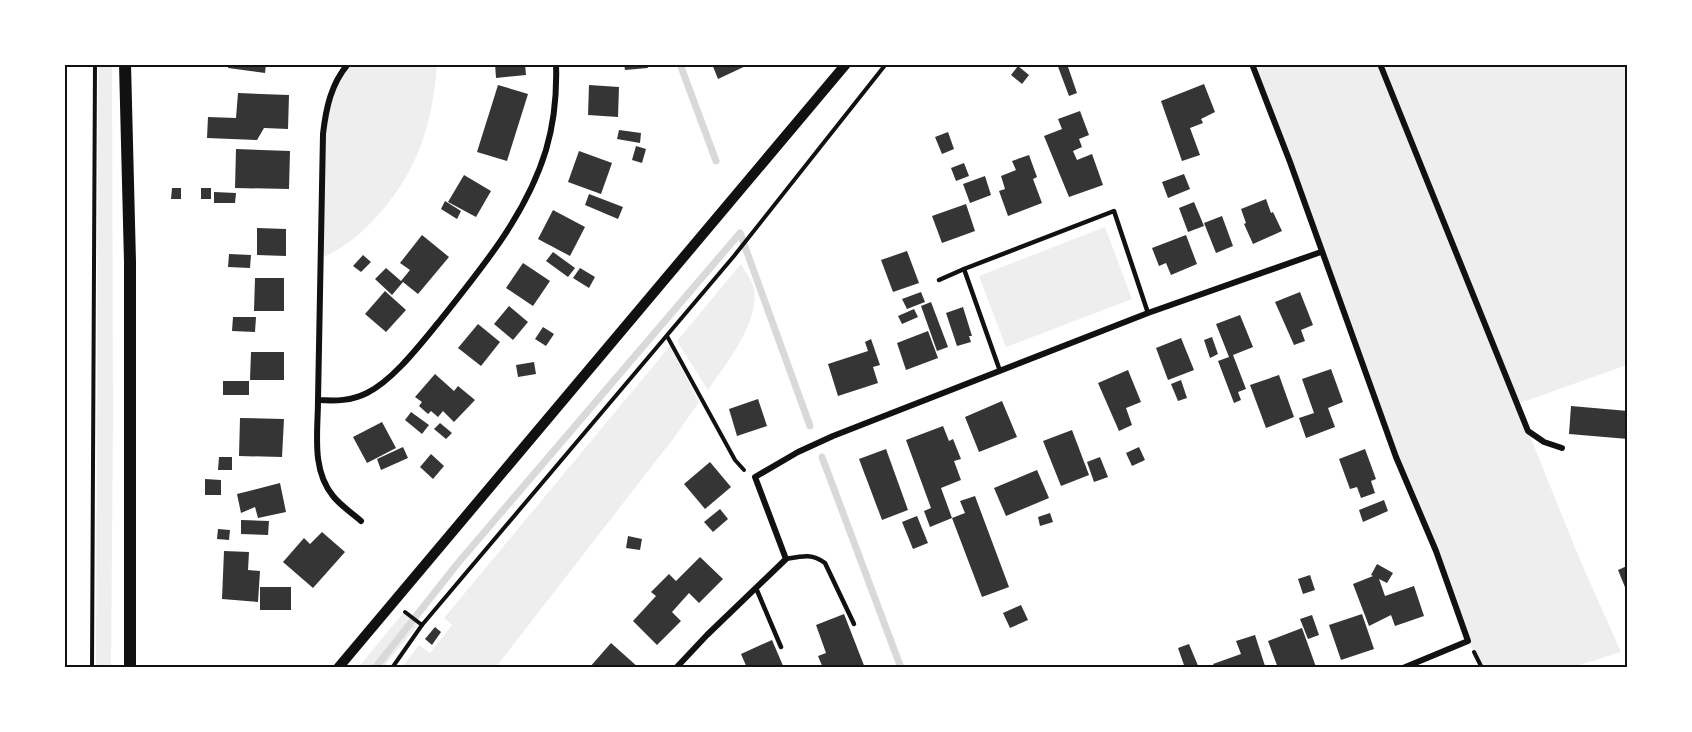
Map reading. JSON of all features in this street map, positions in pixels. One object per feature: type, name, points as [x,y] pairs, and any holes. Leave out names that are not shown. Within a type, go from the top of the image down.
[{"type":"main road","points":[[125,64],[130,274],[130,668]]},
{"type":"street","points":[[348,64],[335,84],[330,97],[323,134],[317,453],[320,470],[331,495],[361,521]]},
{"type":"street","points":[[318,400],[351,400],[379,386],[424,340],[496,247],[524,203],[546,152],[552,126],[556,64]]},
{"type":"street","points":[[338,668],[846,64]]},
{"type":"street","points":[[1252,64],[1290,162],[1396,457],[1436,551],[1467,641],[1403,668]]},
{"type":"street","points":[[1380,64],[1528,431],[1544,442],[1562,448]]},
{"type":"street","points":[[676,668],[786,559],[755,477],[798,452],[833,436],[1149,313],[1322,252]]},
{"type":"lane","points":[[939,280],[1114,211],[1149,313]]},
{"type":"lane","points":[[964,269],[1000,371]]},
{"type":"lane","points":[[786,559],[817,556],[825,562],[854,624]]},
{"type":"lane","points":[[756,588],[781,647]]},
{"type":"path","points":[[92,668],[95,64]]},
{"type":"path","points":[[392,668],[421,624],[734,256],[886,64]]},
{"type":"path","points":[[667,336],[735,460],[742,469],[755,477]]},
{"type":"path","points":[[405,611],[421,624]]},
{"type":"shaded area","points":[[112,64],[111,667],[96,668],[98,77],[99,65]]},
{"type":"shaded area","points":[[348,65],[437,65],[435,86],[421,144],[414,162],[393,197],[366,228],[346,244],[321,258],[323,134],[330,97]]},
{"type":"shaded area","points":[[1252,65],[1627,65],[1627,365],[1517,404],[1580,560],[1621,652],[1573,667],[1482,667],[1468,641],[1436,551],[1396,457]]},
{"type":"shaded area","points":[[1105,227],[1132,299],[1006,347],[979,276]]},
{"type":"shaded area","points":[[741,264],[754,289],[752,315],[732,356],[708,390],[677,341]]},
{"type":"shaded area","points":[[670,346],[699,402],[676,435],[496,667],[402,667],[419,645],[430,653],[452,625],[444,618]]},
{"type":"shaded area","points":[[403,613],[418,625],[383,667],[358,668]]},
{"type":"building","points":[[229,64],[266,64],[265,73],[228,68]]},
{"type":"building","points":[[495,64],[525,64],[526,75],[496,78]]},
{"type":"building","points":[[624,64],[647,64],[648,68],[625,70]]},
{"type":"building","points":[[712,64],[750,64],[718,79]]},
{"type":"building","points":[[1057,64],[1067,64],[1077,93],[1069,96]]},
{"type":"building","points":[[1018,66],[1029,75],[1022,84],[1011,75]]},
{"type":"building","points":[[1204,84],[1215,112],[1201,119],[1203,123],[1190,128],[1200,155],[1182,161],[1161,101]]},
{"type":"building","points":[[498,85],[528,94],[507,161],[477,152]]},
{"type":"building","points":[[589,85],[619,87],[618,117],[588,115]]},
{"type":"building","points":[[238,93],[289,95],[288,129],[264,128],[257,140],[207,138],[208,117],[236,118]]},
{"type":"building","points":[[1080,111],[1089,135],[1079,139],[1082,147],[1073,151],[1077,160],[1092,154],[1103,185],[1069,197],[1044,136],[1062,129],[1058,119]]},
{"type":"building","points":[[619,130],[641,133],[640,143],[617,139]]},
{"type":"building","points":[[948,132],[954,149],[942,154],[935,137]]},
{"type":"building","points":[[636,146],[646,149],[642,163],[632,160]]},
{"type":"building","points":[[236,149],[290,151],[289,189],[235,188]]},
{"type":"building","points":[[579,151],[612,163],[601,194],[568,182]]},
{"type":"building","points":[[1029,155],[1037,177],[1033,179],[1042,203],[1008,216],[999,191],[1005,189],[1001,176],[1016,170],[1012,161]]},
{"type":"building","points":[[964,163],[969,176],[956,181],[951,168]]},
{"type":"building","points":[[1184,174],[1190,189],[1168,198],[1162,182]]},
{"type":"building","points":[[464,175],[491,191],[476,217],[448,202]]},
{"type":"building","points":[[985,176],[991,195],[970,203],[963,184]]},
{"type":"building","points":[[172,188],[181,188],[181,199],[171,199]]},
{"type":"building","points":[[201,188],[211,188],[211,199],[201,199]]},
{"type":"building","points":[[214,192],[236,193],[235,203],[214,203]]},
{"type":"building","points":[[589,194],[623,207],[618,219],[585,205]]},
{"type":"building","points":[[1266,199],[1282,231],[1253,244],[1244,224],[1246,223],[1241,209]]},
{"type":"building","points":[[445,201],[461,211],[457,219],[441,209]]},
{"type":"building","points":[[1194,202],[1204,226],[1188,232],[1179,208]]},
{"type":"building","points":[[966,204],[975,231],[942,243],[932,216]]},
{"type":"building","points":[[553,210],[585,227],[570,256],[538,239]]},
{"type":"building","points":[[1222,216],[1233,246],[1216,253],[1204,223]]},
{"type":"building","points":[[257,228],[286,229],[286,256],[257,255]]},
{"type":"building","points":[[422,235],[449,257],[418,294],[403,282],[392,295],[375,279],[386,268],[401,281],[410,270],[400,263]]},
{"type":"building","points":[[1186,235],[1197,264],[1171,275],[1166,263],[1159,266],[1152,248]]},
{"type":"building","points":[[907,251],[919,283],[893,292],[881,260]]},
{"type":"building","points":[[553,252],[575,268],[568,277],[546,261]]},
{"type":"building","points":[[229,254],[251,255],[250,268],[228,267]]},
{"type":"building","points":[[363,255],[371,262],[361,272],[353,266]]},
{"type":"building","points":[[523,263],[550,281],[533,306],[506,288]]},
{"type":"building","points":[[580,268],[595,277],[589,288],[573,278]]},
{"type":"building","points":[[255,278],[284,278],[284,311],[254,311]]},
{"type":"building","points":[[385,291],[406,310],[386,332],[365,314]]},
{"type":"building","points":[[921,292],[925,302],[907,309],[902,299]]},
{"type":"building","points":[[1300,292],[1313,325],[1301,330],[1305,341],[1294,345],[1275,302]]},
{"type":"building","points":[[931,302],[948,347],[937,351],[921,306]]},
{"type":"building","points":[[509,306],[528,322],[513,340],[494,324]]},
{"type":"building","points":[[963,307],[972,336],[969,336],[971,342],[957,346],[946,313]]},
{"type":"building","points":[[914,309],[918,317],[902,324],[898,316]]},
{"type":"building","points":[[1240,315],[1253,347],[1233,355],[1246,389],[1238,392],[1241,400],[1234,403],[1218,361],[1229,357],[1216,324]]},
{"type":"building","points":[[233,317],[256,317],[255,332],[232,331]]},
{"type":"building","points":[[478,324],[500,342],[481,366],[458,348]]},
{"type":"building","points":[[543,327],[554,334],[546,346],[535,339]]},
{"type":"building","points":[[928,331],[938,358],[906,370],[897,343]]},
{"type":"building","points":[[1212,337],[1218,354],[1210,358],[1204,340]]},
{"type":"building","points":[[1181,338],[1194,370],[1168,380],[1156,348]]},
{"type":"building","points":[[871,339],[880,365],[873,367],[878,383],[838,396],[828,364],[868,351],[865,342]]},
{"type":"building","points":[[251,352],[284,352],[284,380],[250,380]]},
{"type":"building","points":[[534,362],[536,374],[518,377],[516,365]]},
{"type":"building","points":[[1331,369],[1343,402],[1328,408],[1335,427],[1306,438],[1299,418],[1314,413],[1302,379]]},
{"type":"building","points":[[1128,370],[1141,402],[1126,408],[1132,425],[1119,431],[1098,383]]},
{"type":"building","points":[[435,374],[454,391],[458,386],[475,400],[454,422],[443,411],[438,417],[431,411],[428,414],[419,406],[422,402],[415,397]]},
{"type":"building","points":[[1279,375],[1294,417],[1266,428],[1250,385]]},
{"type":"building","points":[[1181,380],[1187,398],[1178,401],[1171,384]]},
{"type":"building","points":[[223,381],[249,381],[249,395],[223,395]]},
{"type":"building","points":[[758,399],[767,426],[737,436],[729,409]]},
{"type":"building","points":[[1002,401],[1017,437],[979,452],[965,417]]},
{"type":"building","points":[[1571,406],[1628,411],[1628,439],[1569,434]]},
{"type":"building","points":[[411,412],[429,425],[422,434],[405,420]]},
{"type":"building","points":[[240,418],[284,419],[282,457],[239,456]]},
{"type":"building","points":[[382,422],[396,448],[367,463],[353,437]]},
{"type":"building","points":[[440,423],[452,433],[446,439],[434,429]]},
{"type":"building","points":[[943,426],[949,441],[953,439],[961,459],[954,461],[961,480],[941,488],[952,518],[930,527],[924,511],[931,508],[906,440]]},
{"type":"building","points":[[1072,430],[1089,475],[1061,486],[1043,441]]},
{"type":"building","points":[[403,447],[408,458],[381,470],[377,459]]},
{"type":"building","points":[[1139,447],[1145,460],[1132,466],[1126,453]]},
{"type":"building","points":[[886,449],[908,510],[882,520],[859,459]]},
{"type":"building","points":[[1365,449],[1376,479],[1371,481],[1375,493],[1361,498],[1357,487],[1350,489],[1339,459]]},
{"type":"building","points":[[431,454],[444,466],[433,479],[420,467]]},
{"type":"building","points":[[219,457],[232,457],[232,470],[218,470]]},
{"type":"building","points":[[1100,457],[1108,477],[1094,482],[1087,462]]},
{"type":"building","points":[[710,462],[731,487],[705,509],[684,484]]},
{"type":"building","points":[[1037,470],[1049,498],[1006,516],[994,488]]},
{"type":"building","points":[[205,479],[221,480],[221,495],[205,495]]},
{"type":"building","points":[[280,483],[286,512],[258,518],[255,507],[241,513],[237,494]]},
{"type":"building","points":[[975,496],[1009,587],[982,597],[952,518],[965,513],[960,501]]},
{"type":"building","points":[[1384,500],[1388,511],[1363,522],[1359,510]]},
{"type":"building","points":[[720,509],[728,519],[713,532],[704,522]]},
{"type":"building","points":[[1050,513],[1053,522],[1040,526],[1038,517]]},
{"type":"building","points":[[917,516],[928,543],[913,549],[902,522]]},
{"type":"building","points":[[241,520],[269,521],[268,535],[241,534]]},
{"type":"building","points":[[218,529],[230,530],[229,540],[217,539]]},
{"type":"building","points":[[322,532],[345,552],[313,588],[283,562],[304,538],[310,544]]},
{"type":"building","points":[[628,536],[642,539],[640,550],[626,548]]},
{"type":"building","points":[[224,551],[249,552],[248,570],[260,571],[258,602],[222,599]]},
{"type":"building","points":[[700,557],[723,579],[699,603],[689,593],[672,612],[681,621],[657,645],[633,621],[656,596],[651,592],[669,574],[676,581]]},
{"type":"building","points":[[1377,564],[1393,573],[1387,583],[1379,579],[1385,596],[1414,586],[1424,616],[1395,626],[1391,615],[1369,626],[1353,584],[1373,576],[1371,575]]},
{"type":"building","points":[[1627,566],[1627,592],[1618,570]]},
{"type":"building","points":[[1310,575],[1315,590],[1303,594],[1298,579]]},
{"type":"building","points":[[260,587],[291,587],[291,610],[260,610]]},
{"type":"building","points":[[1021,605],[1028,620],[1010,628],[1003,613]]},
{"type":"building","points":[[844,614],[865,668],[823,668],[818,656],[826,653],[816,625]]},
{"type":"building","points":[[1362,614],[1374,649],[1341,660],[1329,625]]},
{"type":"building","points":[[1312,615],[1319,635],[1308,639],[1300,619]]},
{"type":"building","points":[[435,627],[441,632],[432,645],[425,639]]},
{"type":"building","points":[[1302,628],[1316,667],[1278,668],[1268,641]]},
{"type":"building","points":[[1255,635],[1265,666],[1215,668],[1213,664],[1241,654],[1236,641]]},
{"type":"building","points":[[772,640],[784,668],[747,668],[741,654]]},
{"type":"building","points":[[611,643],[639,668],[589,668]]},
{"type":"building","points":[[1189,644],[1199,668],[1185,668],[1178,648]]},
{"type":"waterway","points":[[680,64],[716,161]]},
{"type":"waterway","points":[[375,668],[458,563],[740,233],[810,426]]},
{"type":"waterway","points":[[822,457],[901,668]]}]
